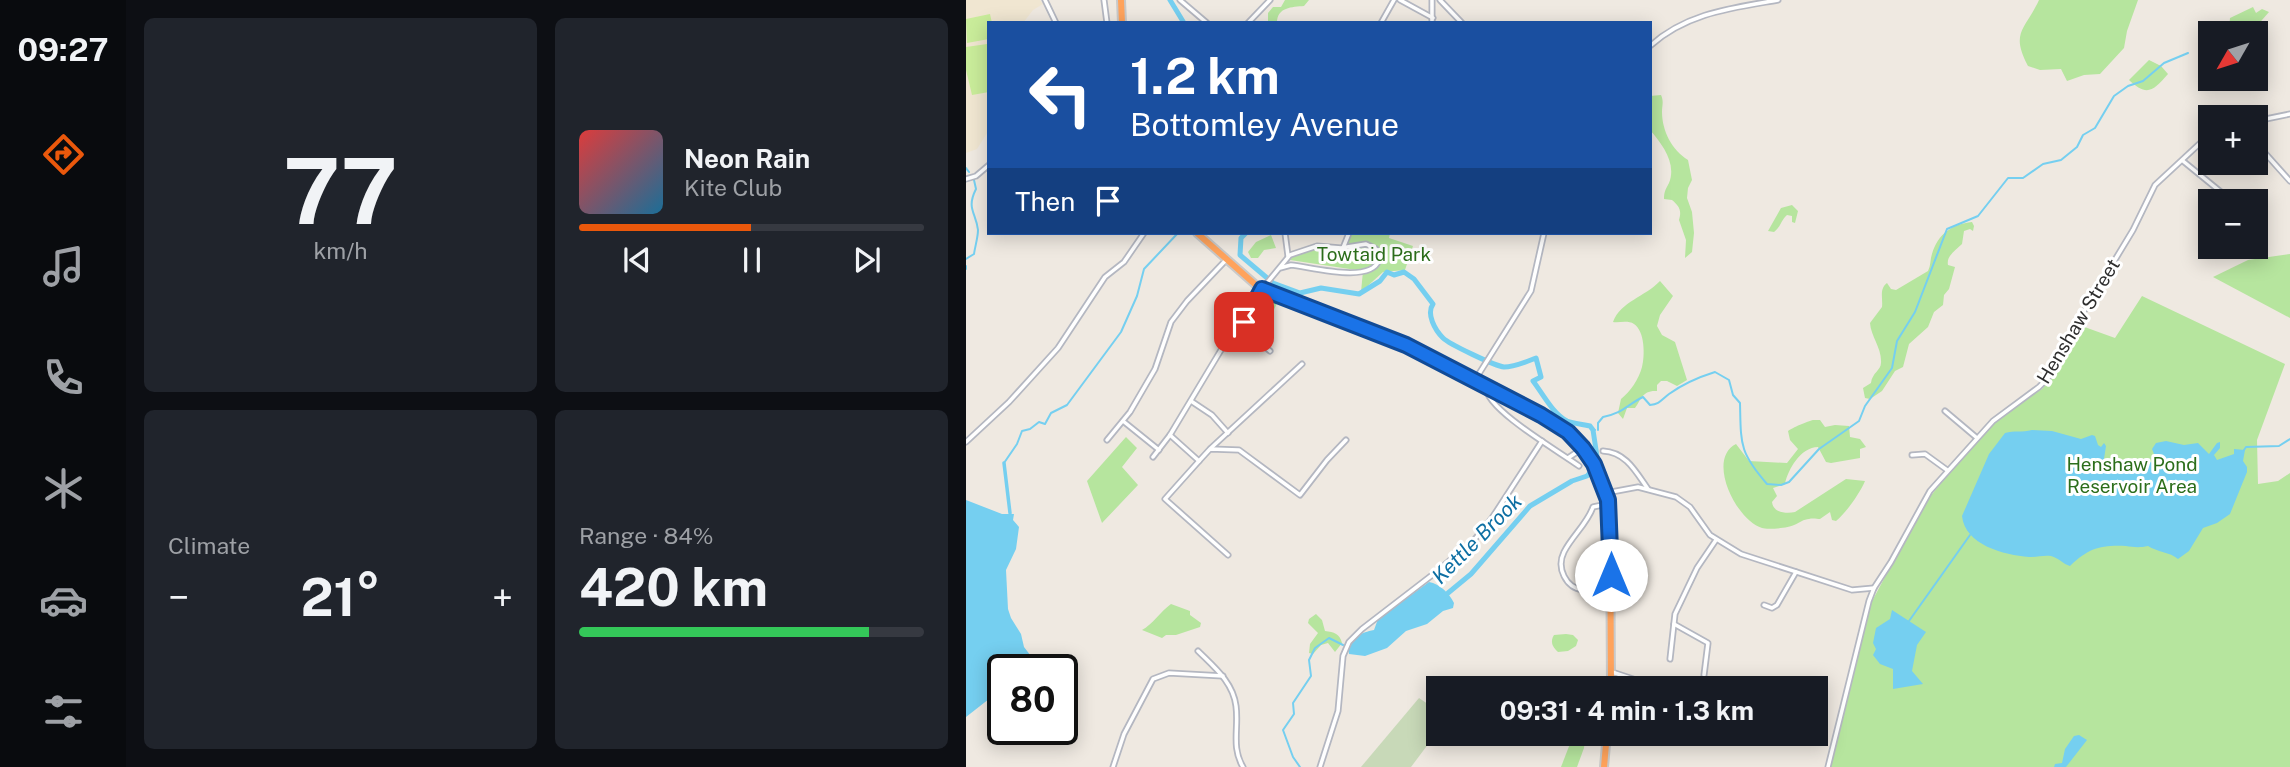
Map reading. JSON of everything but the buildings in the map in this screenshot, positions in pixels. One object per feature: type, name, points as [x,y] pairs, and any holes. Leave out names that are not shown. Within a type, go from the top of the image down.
[{"type":"highway","points":[[1121,0],[1122,21]]},
{"type":"highway","points":[[1199,235],[1250,282],[1262,289],[1387,337],[1475,380],[1557,424],[1583,448],[1595,466],[1609,504],[1612,676]]},
{"type":"highway","points":[[1604,767],[1606,746]]},
{"type":"street","points":[[1045,0],[1055,21]]},
{"type":"street","points":[[1104,0],[1107,21]]},
{"type":"street","points":[[1180,0],[1206,21]]},
{"type":"street","points":[[1250,21],[1270,0]]},
{"type":"street","points":[[1382,21],[1394,0]]},
{"type":"street","points":[[1400,0],[1433,20]]},
{"type":"street","points":[[1432,0],[1433,20]]},
{"type":"street","points":[[1440,0],[1460,21]]},
{"type":"street","points":[[1652,44],[1674,27],[1694,18],[1778,0]]},
{"type":"street","points":[[2268,119],[2290,114]]},
{"type":"street","name":"Henshaw Street","points":[[1828,767],[1866,610],[1874,588],[1924,500],[1947,470],[2001,413],[2037,389],[2048,377],[2133,230],[2155,185],[2198,145]]},
{"type":"street","points":[[2268,157],[2290,181]]},
{"type":"street","points":[[2182,160],[2217,189]]},
{"type":"street","points":[[966,179],[976,176],[987,167]]},
{"type":"street","points":[[966,442],[1009,402],[1062,344],[1105,277],[1123,263],[1143,235]]},
{"type":"street","points":[[1286,235],[1289,248],[1287,258]]},
{"type":"street","points":[[1343,247],[1348,235]]},
{"type":"street","points":[[1475,380],[1531,291],[1544,235]]},
{"type":"street","points":[[1153,457],[1170,435],[1220,352],[1241,326],[1262,289],[1287,258],[1296,251],[1314,247],[1372,246],[1377,252],[1379,264],[1359,274],[1292,265],[1280,268]]},
{"type":"street","points":[[1107,440],[1124,421],[1157,366],[1170,325],[1188,300],[1226,260]]},
{"type":"street","points":[[1241,326],[1270,351]]},
{"type":"street","points":[[1228,555],[1165,499],[1210,449],[1302,364]]},
{"type":"street","points":[[1489,388],[1493,401],[1511,418],[1579,466]]},
{"type":"street","points":[[1191,401],[1212,415],[1228,433]]},
{"type":"street","points":[[1945,411],[1977,438]]},
{"type":"street","points":[[1124,421],[1158,450]]},
{"type":"street","points":[[1170,435],[1199,461]]},
{"type":"street","points":[[1210,449],[1239,450],[1300,495],[1346,440]]},
{"type":"street","points":[[1321,767],[1338,711],[1343,656],[1347,646],[1362,629],[1475,539],[1492,518],[1542,441]]},
{"type":"street","points":[[1568,458],[1583,448]]},
{"type":"street","points":[[1603,451],[1623,458],[1648,489]]},
{"type":"street","points":[[1913,455],[1925,454],[1947,470]]},
{"type":"street","points":[[1634,488],[1642,480]]},
{"type":"street","points":[[1606,494],[1634,488],[1648,489],[1683,501],[1716,540],[1744,555],[1852,590],[1874,588]]},
{"type":"street","points":[[1609,504],[1594,507],[1590,517],[1564,552],[1561,567],[1566,579],[1575,587],[1582,590],[1611,590]]},
{"type":"street","points":[[1670,659],[1675,614],[1697,568],[1716,540]]},
{"type":"street","points":[[1764,605],[1772,608],[1777,605],[1796,572]]},
{"type":"street","points":[[1674,624],[1708,643],[1704,675]]},
{"type":"street","points":[[1198,651],[1223,676],[1236,705],[1236,751],[1243,767]]},
{"type":"street","points":[[1612,672],[1624,676]]},
{"type":"street","points":[[1112,767],[1127,728],[1155,678],[1169,673],[1223,676]]},
{"type":"shaded area","points":[[966,0],[1040,0],[1043,4],[1033,10],[1025,21],[987,21],[987,133],[977,149],[966,153]]},
{"type":"green space","points":[[1285,0],[1309,0],[1304,6],[1282,11],[1277,21],[1268,21],[1268,13],[1273,7],[1281,7]]},
{"type":"green space","points":[[2039,0],[2138,0],[2124,48],[2100,74],[2084,75],[2067,81],[2061,69],[2040,70],[2028,66],[2023,55],[2020,38]]},
{"type":"green space","points":[[2253,7],[2256,13],[2262,9],[2269,12],[2261,21],[2230,21],[2230,18]]},
{"type":"green space","points":[[990,14],[992,21],[987,21],[987,39],[967,43],[966,19]]},
{"type":"green space","points":[[987,44],[987,92],[972,95],[966,70],[966,47]]},
{"type":"green space","points":[[2149,60],[2161,66],[2168,74],[2154,88],[2145,90],[2129,80]]},
{"type":"green space","points":[[1661,95],[1662,119],[1666,133],[1677,151],[1688,160],[1692,180],[1687,198],[1692,212],[1694,233],[1692,252],[1685,258],[1686,240],[1679,220],[1679,209],[1672,200],[1664,199],[1671,168],[1663,148],[1652,133],[1652,96]]},
{"type":"green space","points":[[1792,205],[1798,211],[1795,223],[1792,222],[1792,216],[1787,215],[1774,232],[1768,231],[1781,208]]},
{"type":"green space","points":[[1972,222],[1973,231],[1964,231],[1962,244],[1948,259],[1948,265],[1955,267],[1943,305],[1934,312],[1928,327],[1909,344],[1903,367],[1895,371],[1882,391],[1870,399],[1865,398],[1863,388],[1871,383],[1881,365],[1880,352],[1870,323],[1882,307],[1882,291],[1885,285],[1887,283],[1891,289],[1896,290],[1928,271],[1931,256],[1942,236],[1958,225]]},
{"type":"green space","points":[[1271,235],[1276,248],[1264,250],[1258,258],[1251,258],[1248,252],[1256,242]]},
{"type":"green space","name":"Towtaid Park","points":[[1351,235],[1390,235],[1389,238],[1413,246],[1405,270],[1383,272],[1361,292],[1363,271],[1290,260],[1295,254],[1318,248],[1344,251]]},
{"type":"green space","points":[[2290,254],[2290,318],[2213,277],[2248,260]]},
{"type":"green space","points":[[1660,281],[1673,296],[1660,315],[1657,326],[1662,335],[1675,342],[1687,380],[1677,386],[1661,381],[1657,385],[1657,391],[1645,394],[1635,408],[1627,408],[1623,419],[1618,413],[1621,399],[1634,385],[1641,372],[1643,344],[1638,327],[1634,324],[1613,322],[1627,304]]},
{"type":"green space","points":[[1263,296],[1278,301],[1270,318],[1253,312]]},
{"type":"green space","name":"Henshaw Pond Reservoir Area","points":[[2142,296],[2285,364],[2257,440],[2258,484],[2278,481],[2290,473],[2290,767],[1829,767],[1870,605],[1924,504],[1992,425],[2011,408],[2042,389],[2052,377],[2079,325],[2115,338]]},
{"type":"green space","points":[[1813,420],[1820,420],[1825,427],[1849,426],[1850,437],[1860,439],[1866,447],[1860,449],[1860,458],[1831,463],[1826,462],[1818,447],[1806,451],[1792,466],[1785,484],[1773,488],[1777,496],[1772,502],[1773,506],[1784,513],[1795,512],[1846,479],[1865,481],[1863,486],[1836,521],[1832,520],[1830,512],[1820,519],[1807,519],[1788,527],[1762,528],[1752,523],[1734,502],[1728,489],[1724,475],[1727,452],[1736,444],[1749,461],[1787,463],[1798,449],[1790,440],[1788,431]]},
{"type":"green space","points":[[1126,437],[1137,448],[1122,467],[1138,485],[1102,523],[1087,481]]},
{"type":"green space","points":[[1171,604],[1190,611],[1190,615],[1201,623],[1200,627],[1162,638],[1142,630],[1149,625]]},
{"type":"green space","points":[[1316,614],[1322,620],[1325,631],[1340,637],[1342,643],[1335,652],[1328,643],[1321,645],[1313,654],[1309,653],[1310,644],[1318,633],[1308,623]]},
{"type":"green space","points":[[1573,635],[1578,640],[1576,646],[1568,651],[1558,652],[1552,644],[1553,637]]},
{"type":"green space","points":[[1419,698],[1426,703],[1427,746],[1411,767],[1361,767]]},
{"type":"green space","points":[[1569,746],[1584,746],[1577,767],[1561,767]]},
{"type":"water","points":[[2052,431],[2081,439],[2095,436],[2098,445],[2101,447],[2104,443],[2106,446],[2106,465],[2115,468],[2129,463],[2138,464],[2145,459],[2155,464],[2152,449],[2156,443],[2198,443],[2209,454],[2220,442],[2220,448],[2214,455],[2217,460],[2234,454],[2234,449],[2245,450],[2243,461],[2247,472],[2230,514],[2203,528],[2189,551],[2178,559],[2148,546],[2109,546],[2095,549],[2070,566],[2051,556],[2008,554],[1978,541],[1970,534],[1962,516],[1989,454],[2005,433]]},
{"type":"water","points":[[966,500],[1002,514],[1014,514],[1013,520],[1019,527],[1016,549],[1006,570],[1008,609],[1029,654],[987,654],[987,701],[966,717]]},
{"type":"water","points":[[1429,582],[1447,592],[1454,603],[1453,608],[1443,611],[1427,624],[1406,631],[1387,648],[1365,656],[1349,654],[1348,648],[1356,637],[1374,630],[1378,619]]},
{"type":"water","points":[[1892,610],[1926,632],[1917,645],[1912,671],[1923,684],[1893,689],[1893,669],[1880,664],[1873,655],[1876,649],[1873,643],[1876,628],[1890,619]]},
{"type":"water","points":[[2079,735],[2087,740],[2066,767],[2054,767],[2055,764],[2062,763],[2065,749],[2074,736]]},
{"type":"waterway","name":"Kettle Brook","points":[[1170,0],[1183,21]]},
{"type":"waterway","points":[[1598,430],[1598,423],[1603,417],[1643,397],[1650,405],[1656,404],[1685,384],[1715,372],[1729,380],[1733,395],[1740,403],[1743,447],[1751,464],[1767,484],[1781,485],[1789,482],[1819,449],[1859,421],[1865,406],[1892,368],[1897,341],[1915,312],[1947,229],[1978,216],[2008,178],[2023,178],[2043,164],[2061,160],[2077,147],[2083,135],[2095,128],[2114,96],[2128,86],[2143,81],[2164,63],[2188,53]]},
{"type":"waterway","points":[[966,168],[969,172]]},
{"type":"waterway","points":[[966,259],[974,254],[978,233],[972,206],[976,189],[974,180]]},
{"type":"waterway","points":[[1004,463],[1022,431],[1039,422],[1045,424],[1051,413],[1067,405],[1121,332],[1137,296],[1144,269],[1176,235]]},
{"type":"waterway","name":"Kettle Brook","points":[[1244,235],[1241,238],[1240,255],[1273,283],[1300,293],[1321,288],[1359,294],[1380,281],[1387,272],[1394,275],[1404,272],[1414,279],[1433,304],[1431,317],[1443,338],[1504,367],[1536,358],[1541,377],[1533,381],[1553,409],[1567,421],[1590,426],[1593,430],[1598,463],[1587,476],[1572,481],[1530,506],[1471,574],[1448,593]]},
{"type":"waterway","points":[[2244,450],[2246,447],[2279,446],[2290,439]]},
{"type":"waterway","points":[[1004,463],[1010,513]]},
{"type":"waterway","points":[[1909,621],[1970,535]]},
{"type":"waterway","name":"Kettle Brook","points":[[1300,767],[1293,757],[1283,730],[1294,714],[1293,703],[1311,676],[1309,660],[1315,648],[1329,638],[1343,645]]},
{"type":"route","points":[[1244,322],[1262,289],[1406,345],[1557,424],[1583,448],[1602,479],[1610,514],[1611,575]]}]
